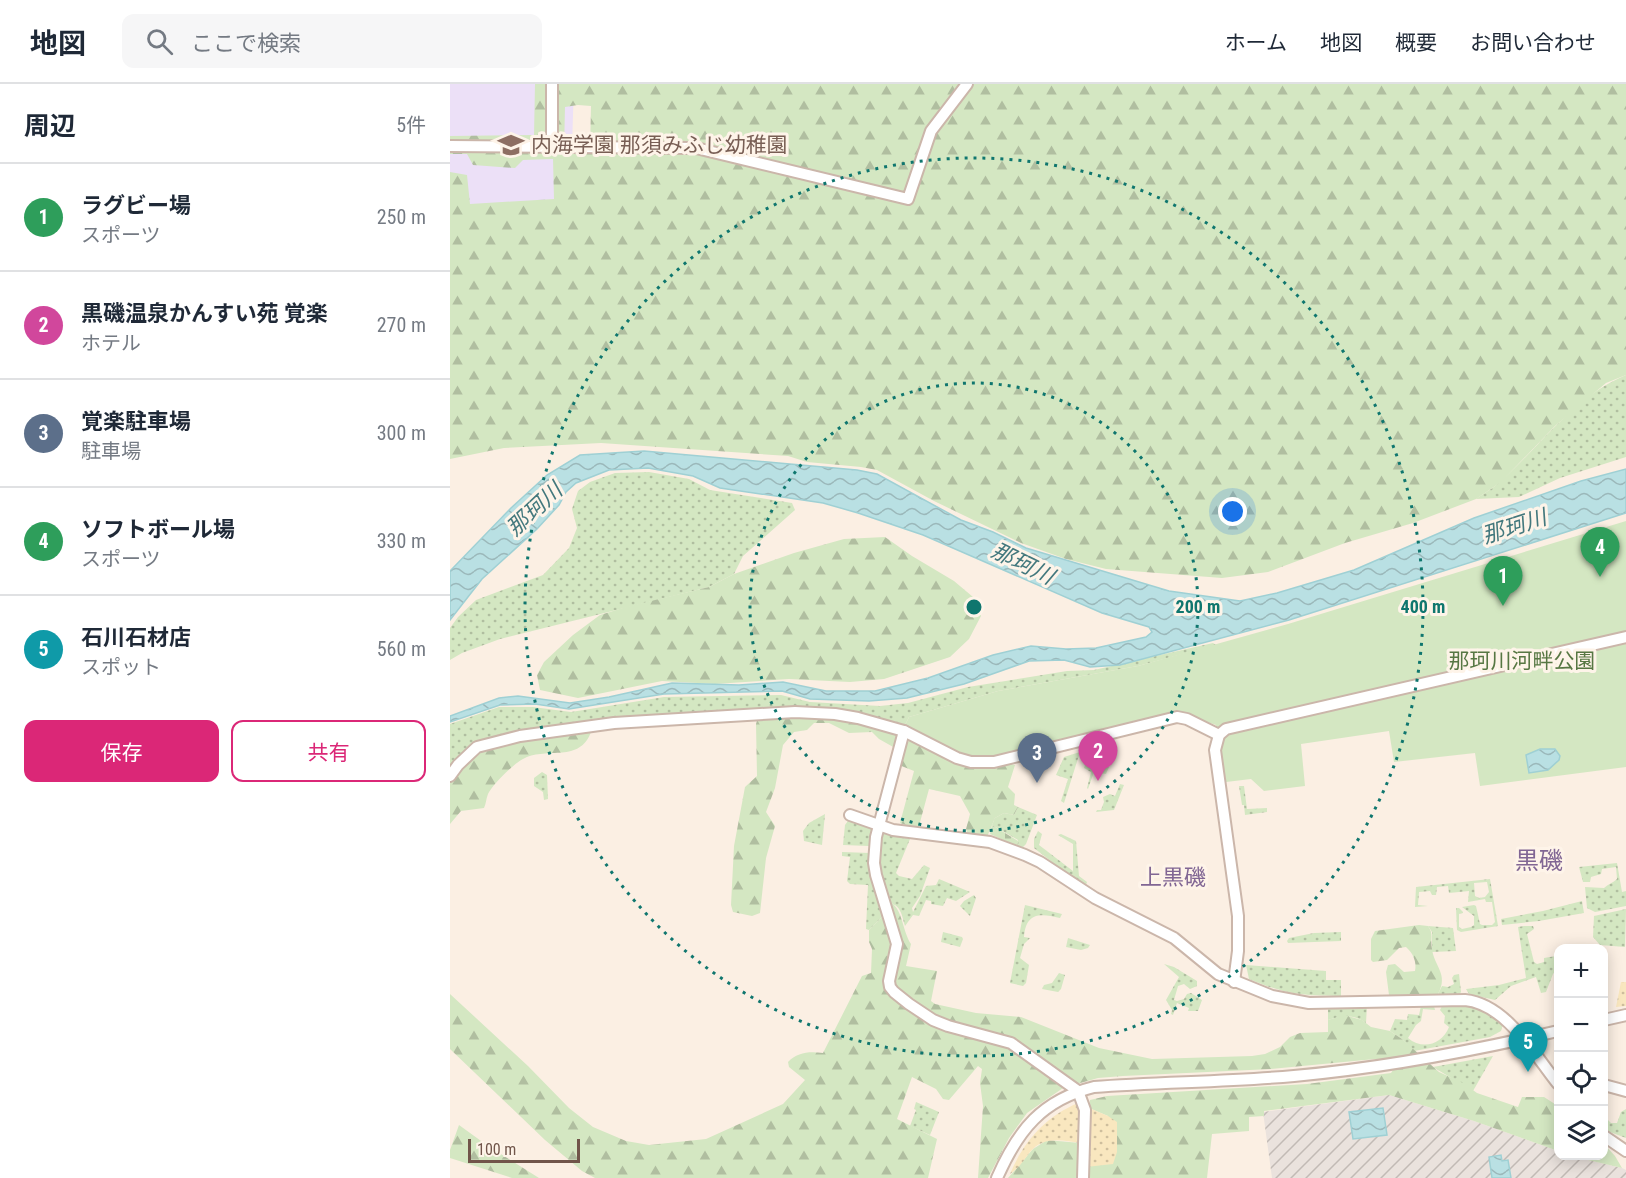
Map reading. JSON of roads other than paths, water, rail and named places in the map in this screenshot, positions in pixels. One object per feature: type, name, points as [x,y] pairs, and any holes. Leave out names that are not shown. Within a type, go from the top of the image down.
[{"type":"street","points":[[552,84],[552,146]]},
{"type":"street","points":[[450,146],[696,148],[908,199],[932,131],[967,84]]},
{"type":"street","points":[[1234,982],[1239,934],[1215,750],[1219,735],[1235,726],[1626,637]]},
{"type":"street","points":[[450,777],[468,753],[477,747],[520,736],[614,723],[795,712],[835,714],[858,718],[904,731],[957,758],[972,762],[994,762],[1177,717],[1187,719],[1219,735]]},
{"type":"street","points":[[904,731],[874,850],[875,869],[897,944],[889,981],[890,987],[909,1004],[933,1020],[1011,1043],[1078,1091],[1085,1110],[1083,1178]]},
{"type":"street","points":[[850,815],[879,826],[908,833],[990,842],[1025,855],[1040,862],[1095,898],[1174,938],[1208,967],[1234,982],[1272,996],[1309,1003],[1475,1001],[1500,1014],[1554,1079]]},
{"type":"street","points":[[1608,1019],[1626,1015]]},
{"type":"street","points":[[997,1178],[1018,1138],[1029,1124],[1057,1100],[1078,1091],[1094,1087],[1268,1078],[1375,1067],[1554,1032]]},
{"type":"street","points":[[1608,1086],[1626,1091]]},
{"type":"street","points":[[1608,1139],[1626,1151]]},
{"type":"water","name":"那珂川","points":[[644,451],[857,470],[877,474],[961,520],[1026,548],[1169,591],[1240,601],[1277,593],[1354,570],[1474,518],[1581,481],[1626,469],[1626,513],[1289,620],[1120,665],[1090,667],[1064,660],[1029,661],[964,684],[907,698],[869,701],[810,699],[782,691],[664,694],[569,709],[535,704],[500,705],[450,722],[450,716],[499,698],[518,696],[570,703],[672,683],[739,685],[783,682],[826,691],[875,691],[928,678],[993,655],[1031,646],[1066,649],[1096,648],[1146,637],[1152,632],[1149,627],[1102,613],[923,535],[858,513],[823,503],[720,488],[693,476],[648,468],[609,470],[576,483],[566,492],[559,505],[537,529],[482,579],[450,620],[450,571],[511,508],[547,475],[580,455]]},
{"type":"water","points":[[1540,749],[1555,749],[1560,756],[1559,760],[1548,770],[1529,773],[1526,755]]},
{"type":"water","points":[[1383,1108],[1387,1135],[1353,1139],[1349,1112]]},
{"type":"water","points":[[1501,1155],[1502,1161],[1508,1160],[1511,1178],[1492,1178],[1489,1157]]},
{"type":"place","name":"内海学園 那須みふじ幼稚園","points":[[511,145]]},
{"type":"place","name":"ソフトボール場","points":[[1600,577]]},
{"type":"place","name":"ラグビー場","points":[[1503,606]]},
{"type":"place","name":"黒磯温泉かんすい苑 覚楽","points":[[1098,781]]},
{"type":"place","name":"覚楽駐車場","points":[[1037,783]]},
{"type":"place","name":"石川石材店","points":[[1528,1072]]},
{"type":"district","name":"黒磯","points":[[1539,861]]},
{"type":"district","name":"上黒磯","points":[[1173,877]]},
{"type":"park label","name":"那珂川河畔公園","points":[[1522,661]]}]
